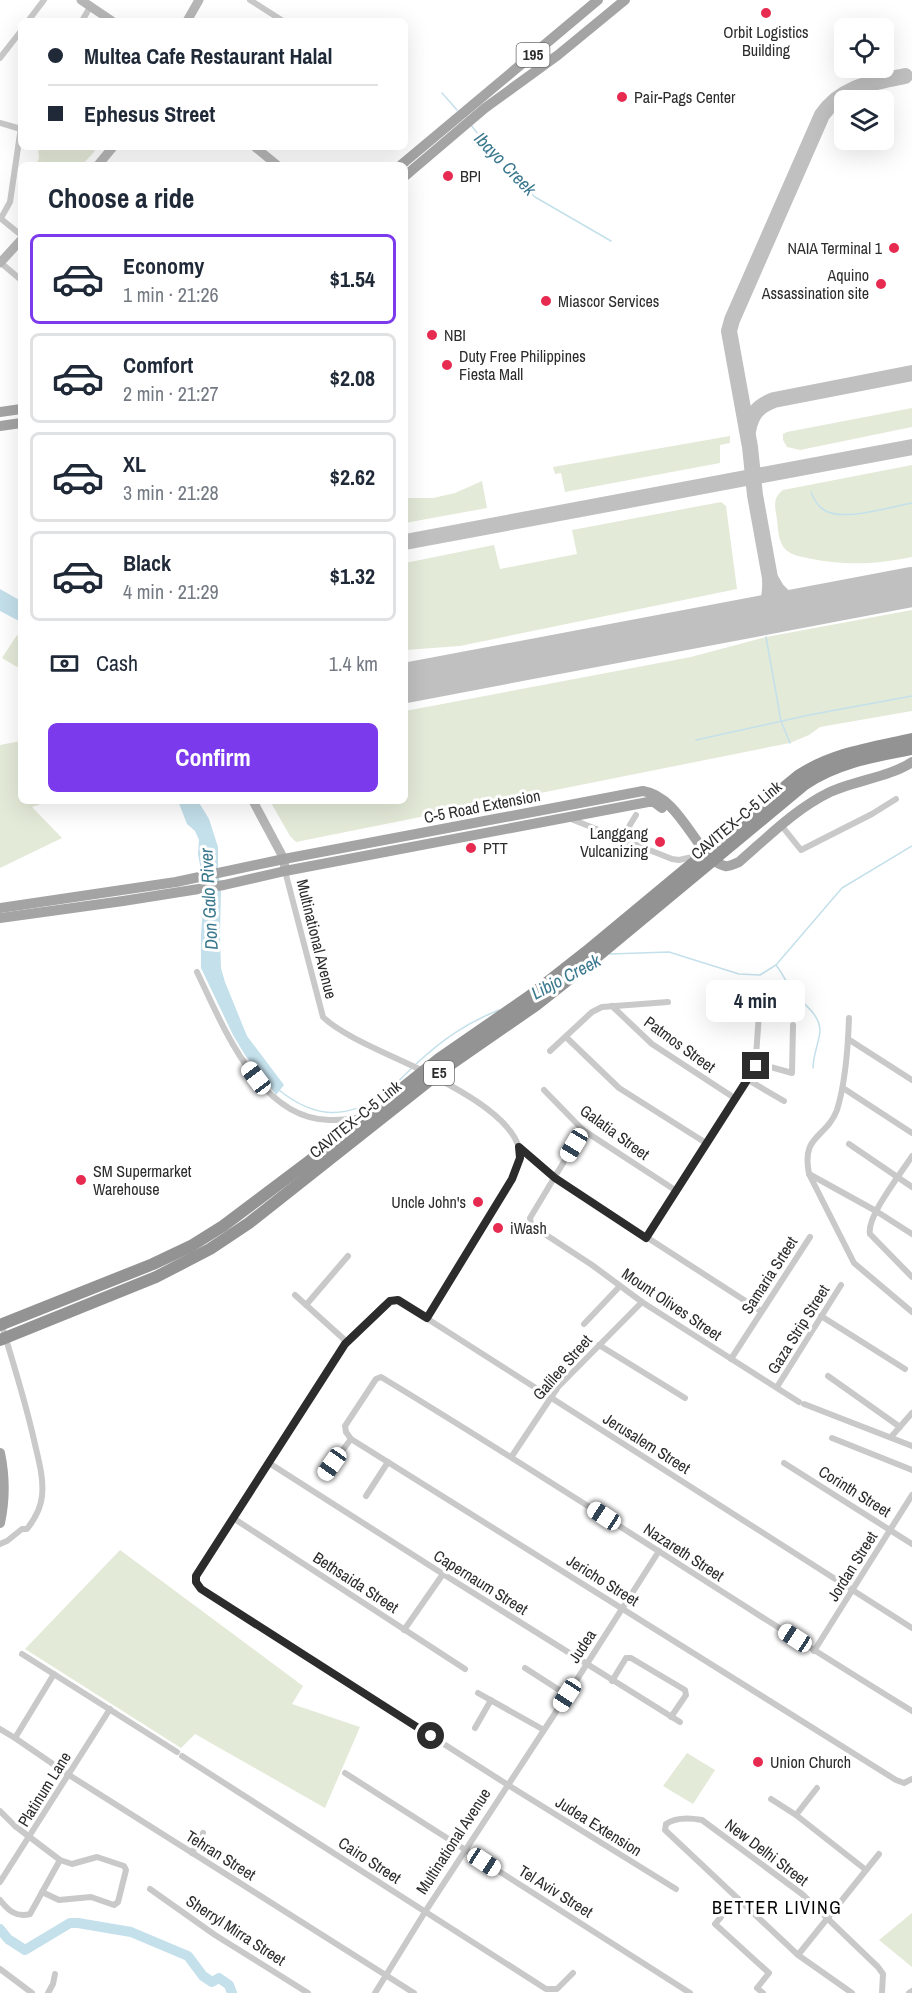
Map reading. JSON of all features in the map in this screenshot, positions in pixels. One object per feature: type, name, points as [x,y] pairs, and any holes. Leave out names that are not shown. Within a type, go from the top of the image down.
[{"type":"highway","name":"CAVITEX–C-5 Link","points":[[0,1340],[156,1277],[195,1258],[234,1234],[446,1068],[536,1005],[805,784],[835,762],[912,740]]},
{"type":"highway","name":"CAVITEX–C-5 Link","points":[[0,1326],[153,1264],[190,1246],[230,1222],[439,1059],[530,996],[794,779],[816,765],[912,748]]},
{"type":"main road","name":"195","points":[[470,113],[558,55],[625,0]]},
{"type":"main road","name":"195","points":[[405,162],[470,113],[594,4]]},
{"type":"main road","points":[[594,4],[601,20]]},
{"type":"main road","name":"195","points":[[408,173],[459,122]]},
{"type":"main road","points":[[0,412],[18,409]]},
{"type":"main road","points":[[0,426],[18,423]]},
{"type":"main road","name":"C-5 Road Extension","points":[[224,879],[284,859],[643,791],[654,794],[666,803],[681,818],[709,855],[722,865],[730,866],[739,862],[786,821],[812,802],[847,785],[901,769],[912,762]]},
{"type":"main road","name":"C-5 Road Extension","points":[[0,918],[41,908],[285,871],[652,802],[669,814],[701,855],[717,870],[730,872],[743,866],[809,812],[837,797],[912,771]]},
{"type":"main road","name":"C-5 Road Extension","points":[[0,908],[41,908]]},
{"type":"main road","points":[[0,1454],[4,1502],[0,1523]]},
{"type":"street","points":[[30,18],[44,0]]},
{"type":"street","points":[[81,0],[108,18]]},
{"type":"street","points":[[189,18],[199,0]]},
{"type":"street","points":[[250,0],[278,18]]},
{"type":"street","points":[[84,18],[90,6]]},
{"type":"street","points":[[0,58],[18,35]]},
{"type":"street","points":[[0,123],[18,127]]},
{"type":"street","points":[[18,148],[10,202],[0,218],[18,233]]},
{"type":"street","points":[[100,162],[110,150]]},
{"type":"street","points":[[259,150],[273,162]]},
{"type":"street","points":[[18,243],[0,262],[18,277]]},
{"type":"street","points":[[785,830],[801,850],[872,814],[896,799]]},
{"type":"street","name":"Multinational Avenue","points":[[255,804],[284,859],[285,871],[323,1017],[328,1023],[469,1095],[507,1128],[519,1147],[555,1178],[761,1311]]},
{"type":"street","points":[[622,838],[636,815]]},
{"type":"street","points":[[567,817],[672,859],[679,860],[701,855]]},
{"type":"street","points":[[197,972],[218,1018],[248,1067],[271,1096],[300,1114],[320,1120],[355,1118],[392,1100],[408,1096],[430,1074]]},
{"type":"street","points":[[646,1238],[755,1070],[760,1000]]},
{"type":"street","points":[[550,1051],[592,1012],[602,1007],[668,1002]]},
{"type":"street","name":"Patmos Street","points":[[612,1006],[652,1044],[736,1099]]},
{"type":"street","points":[[849,1018],[843,1088],[832,1118],[809,1144],[806,1159],[809,1174],[854,1263],[912,1312]]},
{"type":"street","points":[[756,1063],[792,1073],[793,1025]]},
{"type":"street","points":[[566,1037],[618,1088],[706,1143]]},
{"type":"street","points":[[848,1039],[912,1080]]},
{"type":"street","points":[[748,1080],[784,1101]]},
{"type":"street","points":[[843,1088],[912,1133]]},
{"type":"street","name":"Galatia Street","points":[[544,1090],[583,1130],[675,1190]]},
{"type":"street","points":[[555,1178],[583,1130]]},
{"type":"street","points":[[849,1144],[912,1187]]},
{"type":"street","points":[[427,1318],[512,1179],[520,1158],[519,1147]]},
{"type":"street","points":[[912,1156],[876,1211],[869,1227],[870,1234],[912,1277]]},
{"type":"street","points":[[809,1174],[912,1234]]},
{"type":"street","name":"Mount Olives Street","points":[[555,1178],[530,1218],[531,1225],[642,1302],[802,1403],[912,1446]]},
{"type":"street","name":"Samaria Srteet","points":[[731,1359],[810,1237]]},
{"type":"street","points":[[306,1305],[348,1256]]},
{"type":"street","name":"Gaza Strip Street","points":[[777,1387],[841,1285]]},
{"type":"street","points":[[584,1324],[620,1286]]},
{"type":"street","points":[[296,1295],[347,1342]]},
{"type":"street","name":"Multinational Avenue","points":[[375,1993],[508,1785],[201,1589],[196,1582],[196,1576],[347,1342],[390,1301],[398,1300],[427,1318]]},
{"type":"street","name":"Galilee Street","points":[[512,1456],[550,1398],[642,1302]]},
{"type":"street","points":[[821,1316],[905,1369]]},
{"type":"street","name":"Jerusalem Street","points":[[427,1318],[912,1628]]},
{"type":"street","points":[[0,1319],[24,1395],[42,1476],[41,1504],[31,1521],[25,1521],[22,1529],[8,1541],[0,1544]]},
{"type":"street","points":[[599,1345],[685,1398]]},
{"type":"street","points":[[828,1376],[900,1427]]},
{"type":"street","name":"Nazareth Street","points":[[351,1439],[345,1426],[376,1379],[381,1377],[512,1456],[814,1651],[912,1711]]},
{"type":"street","points":[[891,1437],[912,1413]]},
{"type":"street","points":[[832,1438],[912,1470]]},
{"type":"street","points":[[324,1475],[351,1439]]},
{"type":"street","name":"Jericho Street","points":[[351,1439],[896,1780],[904,1784],[912,1779]]},
{"type":"street","name":"Capernaum Street","points":[[269,1462],[442,1574],[680,1722]]},
{"type":"street","points":[[366,1496],[388,1462]]},
{"type":"street","name":"Corinth Street","points":[[784,1463],[912,1544]]},
{"type":"street","name":"Jordan Street","points":[[814,1651],[912,1496]]},
{"type":"street","name":"Bethsaida Street","points":[[233,1518],[465,1669]]},
{"type":"street","name":"Judea","points":[[508,1785],[658,1551]]},
{"type":"street","points":[[404,1630],[442,1574]]},
{"type":"street","name":"Cairo Street","points":[[22,1654],[546,1989],[557,1989],[573,1973]]},
{"type":"street","points":[[612,1681],[626,1658],[631,1658],[685,1690],[686,1695],[671,1717]]},
{"type":"street","points":[[525,1668],[567,1695]]},
{"type":"street","points":[[15,1738],[54,1674]]},
{"type":"street","points":[[478,1693],[544,1730]]},
{"type":"street","points":[[475,1728],[491,1700]]},
{"type":"street","name":"Platinum Lane","points":[[0,1882],[110,1709]]},
{"type":"street","name":"Tehran Street","points":[[0,1729],[414,1993]]},
{"type":"street","name":"Tel Aviv Street","points":[[345,1773],[690,1993]]},
{"type":"street","name":"Judea Extension","points":[[508,1785],[676,1889]]},
{"type":"street","points":[[796,1815],[817,1788]]},
{"type":"street","points":[[771,1799],[796,1815],[866,1870]]},
{"type":"street","points":[[0,1811],[60,1860],[72,1864],[97,1857],[124,1866],[126,1874],[118,1902],[114,1905],[91,1897],[59,1900],[42,1892]]},
{"type":"street","name":"New Delhi Street","points":[[798,1955],[665,1830],[666,1824],[671,1820],[692,1818],[702,1820],[802,1894],[881,1971],[884,1978],[882,1993]]},
{"type":"street","points":[[192,1853],[203,1833]]},
{"type":"street","points":[[852,1993],[798,1955],[879,1854]]},
{"type":"street","points":[[0,1900],[10,1912],[22,1917],[30,1914],[60,1860]]},
{"type":"street","name":"Sherryl Mirra Street","points":[[150,1889],[215,1935],[308,1993]]},
{"type":"street","points":[[721,1917],[715,1924],[769,1973],[757,1988],[763,1993]]},
{"type":"street","points":[[0,1969],[32,1993]]},
{"type":"street","points":[[48,1993],[55,1974]]},
{"type":"green space","points":[[38,150],[95,151],[85,162],[37,162]]},
{"type":"green space","points":[[912,408],[912,427],[800,450],[787,447],[783,440],[783,434],[787,432]]},
{"type":"green space","points":[[730,436],[730,443],[720,445],[720,463],[565,492],[561,473],[555,474],[553,467]]},
{"type":"green space","points":[[912,465],[912,557],[874,563],[838,563],[798,556],[783,547],[775,507],[777,496],[783,490]]},
{"type":"green space","points":[[482,481],[487,508],[408,522],[408,498],[433,498],[455,493]]},
{"type":"green space","points":[[721,502],[726,506],[737,589],[460,646],[408,650],[408,562],[494,545],[500,569],[577,554],[572,530]]},
{"type":"green space","points":[[912,610],[912,711],[820,727],[809,735],[790,743],[296,842],[290,836],[272,804],[408,804],[408,710],[691,657],[766,637]]},
{"type":"green space","points":[[17,635],[18,666],[2,658]]},
{"type":"green space","points":[[18,742],[18,804],[40,804],[32,807],[62,838],[0,868],[0,745]]},
{"type":"green space","points":[[120,1550],[303,1686],[292,1704],[360,1727],[325,1808],[195,1734],[181,1748],[25,1649]]},
{"type":"green space","points":[[687,1753],[715,1770],[693,1804],[663,1786]]},
{"type":"green space","points":[[912,1913],[912,1967],[879,1940]]},
{"type":"water","points":[[0,589],[18,599],[18,620],[0,611]]},
{"type":"water","name":"Don Galo River","points":[[179,804],[200,804],[209,819],[218,847],[221,892],[221,968],[247,1036],[284,1085],[276,1095],[245,1055],[233,1035],[201,968],[204,887],[198,854],[199,840],[195,831],[187,824]]},
{"type":"waterway","name":"Ibayo Creek","points":[[442,93],[457,110]]},
{"type":"waterway","name":"Ibayo Creek","points":[[471,125],[498,160],[535,197],[611,241]]},
{"type":"waterway","points":[[811,492],[816,502],[824,510],[843,515],[912,503]]},
{"type":"waterway","points":[[766,637],[781,721],[790,743]]},
{"type":"waterway","points":[[696,740],[809,715],[912,696]]},
{"type":"waterway","name":"Libjo Creek","points":[[610,954],[669,952],[739,974],[760,975],[776,965],[842,888],[912,846]]},
{"type":"waterway","points":[[776,965],[794,993],[817,1019],[820,1031],[813,1068]]},
{"type":"waterway","name":"Libjo Creek","points":[[416,1064],[455,1033],[499,1010]]},
{"type":"waterway","name":"Libjo Creek","points":[[279,1090],[292,1100],[318,1111],[344,1112],[371,1102],[385,1093],[412,1068]]},
{"type":"waterway","points":[[0,1929],[8,1939],[25,1950],[70,1923],[131,1932],[188,1956],[203,1976],[212,1982],[219,1978],[229,1985],[232,1993]]},
{"type":"taxiway","points":[[821,604],[800,604],[786,599],[770,578],[729,331],[822,115],[830,105],[848,92],[859,87],[905,76]]},
{"type":"taxiway","points":[[748,431],[756,411],[774,400],[912,373]]},
{"type":"taxiway","points":[[408,541],[912,447]]},
{"type":"taxiway","points":[[747,618],[760,611],[767,603],[770,579]]},
{"type":"runway","points":[[408,682],[912,587]]},
{"type":"place","name":"Orbit Logistics Building","points":[[766,13]]},
{"type":"place","name":"Pair-Pags Center","points":[[622,97]]},
{"type":"place","name":"BPI","points":[[448,176]]},
{"type":"place","name":"NAIA Terminal 1","points":[[894,248]]},
{"type":"place","name":"Aquino Assassination site","points":[[881,284]]},
{"type":"place","name":"Miascor Services","points":[[546,301]]},
{"type":"place","name":"NBI","points":[[432,335]]},
{"type":"place","name":"Duty Free Philippines Fiesta Mall","points":[[447,365]]},
{"type":"place","name":"Langgang Vulcanizing","points":[[660,842]]},
{"type":"place","name":"PTT","points":[[471,848]]},
{"type":"place","name":"SM Supermarket Warehouse","points":[[81,1180]]},
{"type":"place","name":"Uncle John's","points":[[478,1202]]},
{"type":"place","name":"iWash","points":[[498,1228]]},
{"type":"place","name":"Union Church","points":[[758,1762]]},
{"type":"district","name":"BETTER LIVING","points":[[777,1908]]},
{"type":"route","points":[[431,1736],[201,1589],[196,1582],[196,1576],[347,1342],[390,1301],[398,1300],[427,1318],[518,1168],[519,1147],[555,1178],[646,1238],[756,1066]]}]
